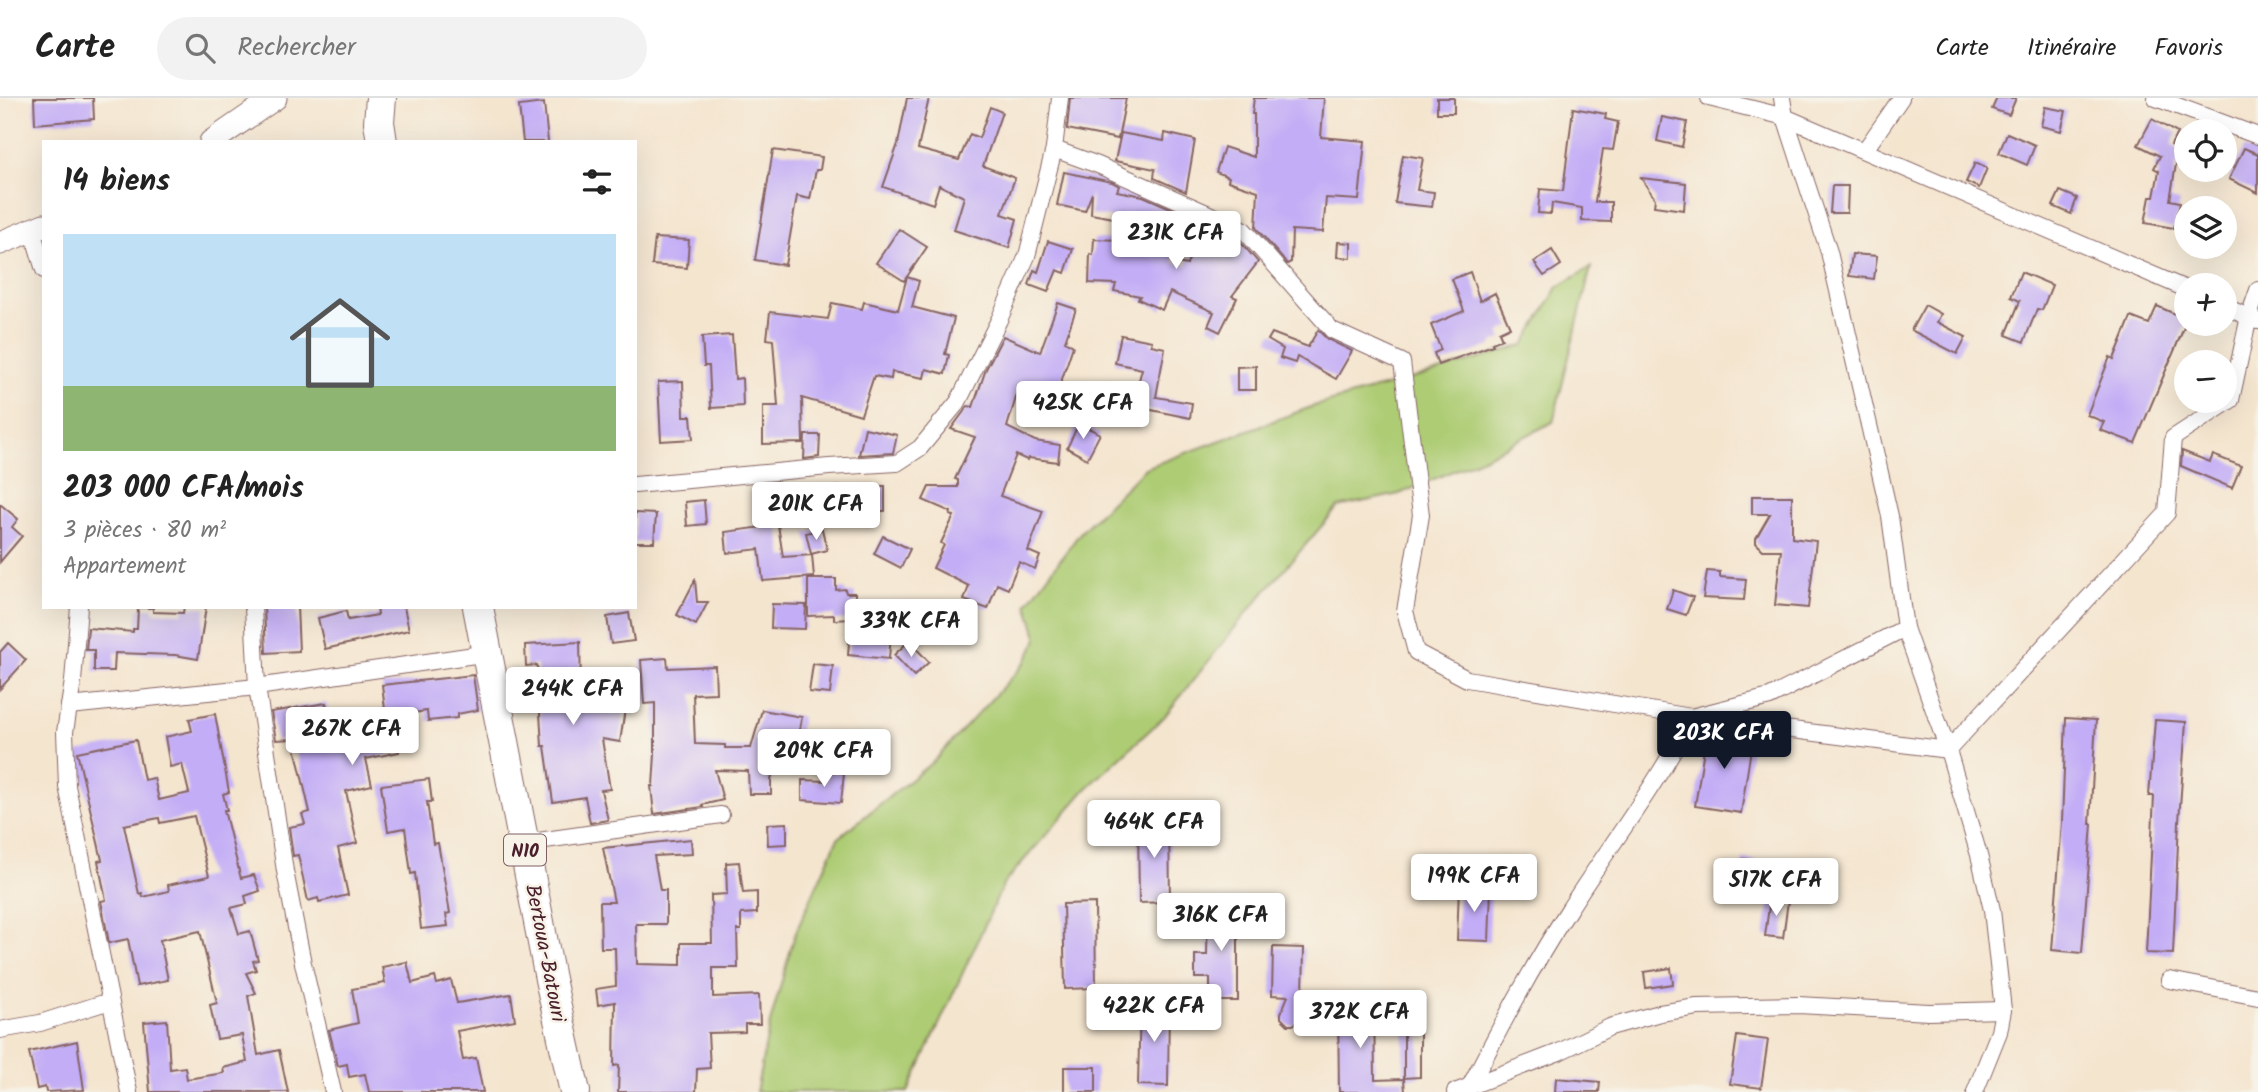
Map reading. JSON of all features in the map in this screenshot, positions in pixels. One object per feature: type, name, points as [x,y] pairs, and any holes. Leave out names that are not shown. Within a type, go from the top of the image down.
[{"type":"highway","name":"Bertoua-Batouri","points":[[478,609],[501,737],[575,1092]]},
{"type":"main road","points":[[214,140],[275,98]]},
{"type":"main road","points":[[0,243],[38,228]]},
{"type":"street","points":[[637,485],[897,463],[920,447],[958,402],[1027,256],[1054,149],[1060,98]]},
{"type":"street","points":[[1709,98],[1785,117],[2174,284]]},
{"type":"street","points":[[1782,98],[1785,117],[1829,252],[1890,516],[1905,628],[1948,750],[1992,910],[2003,1010],[1998,1032],[1975,1092]]},
{"type":"street","points":[[1865,150],[1901,98]]},
{"type":"street","points":[[2156,98],[2258,136]]},
{"type":"street","points":[[1054,149],[1098,165],[1243,229],[1332,330],[1402,362],[1421,515],[1405,611],[1416,652],[1467,679],[1691,717],[1948,750]]},
{"type":"street","points":[[38,228],[42,256]]},
{"type":"street","points":[[1948,750],[2167,513],[2173,438],[2231,400],[2258,290]]},
{"type":"street","points":[[2237,312],[2253,319]]},
{"type":"street","points":[[79,609],[65,755],[67,786],[129,1092]]},
{"type":"street","points":[[253,609],[257,687],[285,872],[303,963],[334,1092]]},
{"type":"street","points":[[1462,1090],[1554,934],[1670,759],[1691,717],[1770,697],[1905,628]]},
{"type":"street","points":[[69,706],[257,687],[488,653]]},
{"type":"street","points":[[524,844],[721,815]]},
{"type":"street","points":[[2169,980],[2258,997]]},
{"type":"street","points":[[0,1030],[40,1023],[110,1001]]},
{"type":"street","points":[[1462,1090],[1559,1052],[1610,1027],[1660,1013],[1697,1007],[1798,1005],[1928,1012],[2003,1010]]},
{"type":"green space","points":[[1591,267],[1553,422],[1483,458],[1399,494],[1338,507],[1245,615],[1164,717],[1086,789],[1004,883],[908,1092],[756,1092],[770,1023],[795,934],[838,838],[935,760],[1024,664],[1038,639],[1027,604],[1081,532],[1145,468],[1314,406],[1524,345],[1558,287]]},
{"type":"building","points":[[34,98],[93,98],[94,119],[35,124]]},
{"type":"building","points":[[907,98],[929,98],[918,149],[959,160],[970,134],[979,138],[990,107],[1002,112],[983,166],[1015,178],[1002,214],[1017,219],[1009,248],[954,230],[964,197],[939,185],[933,204],[883,187],[898,144]]},
{"type":"building","points":[[1070,98],[1126,98],[1118,139],[1067,129]]},
{"type":"building","points":[[1254,98],[1324,98],[1321,137],[1365,141],[1359,200],[1326,198],[1323,232],[1292,230],[1291,262],[1287,264],[1256,228],[1258,191],[1228,181],[1229,177],[1216,172],[1224,147],[1254,157]]},
{"type":"building","points":[[1437,98],[1454,98],[1454,113],[1437,113]]},
{"type":"building","points":[[1997,98],[2016,98],[2009,115],[1992,109]]},
{"type":"building","points":[[544,103],[548,140],[523,140],[519,106]]},
{"type":"building","points":[[2045,107],[2066,111],[2061,131],[2041,126]]},
{"type":"building","points":[[1573,108],[1606,114],[1605,119],[1618,122],[1613,150],[1603,149],[1595,202],[1611,202],[1611,222],[1582,221],[1582,208],[1552,203],[1551,214],[1538,213],[1540,189],[1563,191]]},
{"type":"building","points":[[1662,117],[1687,122],[1682,147],[1657,141]]},
{"type":"building","points":[[2152,119],[2174,131],[2171,145],[2174,147],[2174,176],[2170,200],[2174,201],[2174,228],[2145,223],[2159,171],[2154,168],[2160,156],[2138,145]]},
{"type":"building","points":[[1121,133],[1164,141],[1165,133],[1195,140],[1186,192],[1154,178],[1155,169],[1115,161]]},
{"type":"building","points":[[2007,133],[2035,145],[2027,165],[1999,153]]},
{"type":"building","points":[[2244,148],[2258,154],[2258,193],[2235,182],[2237,162]]},
{"type":"building","points":[[773,150],[822,157],[820,170],[816,170],[810,199],[797,196],[785,265],[755,260]]},
{"type":"building","points":[[1403,155],[1423,158],[1417,190],[1434,192],[1432,207],[1395,203]]},
{"type":"building","points":[[1975,163],[1987,168],[1979,188],[1966,182]]},
{"type":"building","points":[[1064,172],[1112,182],[1119,186],[1117,191],[1143,196],[1182,213],[1179,230],[1091,214],[1092,193],[1085,211],[1057,205]]},
{"type":"building","points":[[1641,178],[1686,183],[1684,210],[1654,206],[1655,199]]},
{"type":"building","points":[[1832,186],[1848,186],[1847,213],[1830,213]]},
{"type":"building","points":[[2060,191],[2077,198],[2071,214],[2053,206]]},
{"type":"building","points":[[1201,222],[1237,238],[1258,262],[1232,296],[1237,298],[1220,332],[1208,326],[1214,312],[1170,292],[1162,310],[1138,299],[1140,296],[1114,291],[1116,284],[1089,283],[1090,254],[1093,255],[1094,239],[1177,242],[1173,262],[1187,265]]},
{"type":"building","points":[[899,229],[927,247],[904,281],[876,263]]},
{"type":"building","points":[[655,238],[689,240],[687,268],[652,265]]},
{"type":"building","points":[[1048,241],[1073,249],[1065,273],[1057,270],[1048,292],[1029,285],[1034,270],[1038,272]]},
{"type":"building","points":[[1338,242],[1351,243],[1351,258],[1337,257]]},
{"type":"building","points":[[1552,250],[1561,265],[1544,276],[1534,262]]},
{"type":"building","points":[[1852,254],[1877,256],[1874,279],[1849,276]]},
{"type":"building","points":[[1470,272],[1480,301],[1495,293],[1510,327],[1499,332],[1502,339],[1492,343],[1493,345],[1438,365],[1434,353],[1441,350],[1431,325],[1464,311],[1452,279]]},
{"type":"building","points":[[2021,272],[2052,285],[2042,310],[2037,309],[2024,342],[2006,335],[2020,301],[2011,297]]},
{"type":"building","points":[[907,277],[919,281],[912,307],[954,318],[945,354],[949,355],[945,374],[926,369],[924,378],[892,372],[891,379],[874,376],[861,415],[802,398],[803,443],[763,444],[763,406],[778,406],[773,340],[767,339],[770,312],[828,319],[832,303],[862,309],[864,302],[898,310]]},
{"type":"building","points":[[1058,303],[1076,309],[1065,341],[1073,346],[1054,403],[1018,391],[1007,427],[1035,441],[1060,445],[1058,462],[1029,458],[1027,460],[1016,455],[1000,496],[1043,511],[1028,551],[1040,556],[1035,569],[1019,562],[1008,589],[997,584],[988,609],[964,600],[969,586],[933,568],[954,516],[950,515],[951,512],[923,500],[929,487],[958,487],[958,480],[955,479],[975,437],[951,429],[968,406],[973,407],[986,369],[1003,336],[1040,352]]},
{"type":"building","points":[[1925,305],[1941,314],[1937,322],[1966,337],[1957,354],[1911,330]]},
{"type":"building","points":[[2157,306],[2174,314],[2174,336],[2180,336],[2135,443],[2100,430],[2104,422],[2087,415],[2110,357],[2114,359],[2131,317],[2149,324]]},
{"type":"building","points":[[1318,330],[1327,339],[1352,351],[1336,379],[1297,357],[1295,363],[1280,358],[1283,349],[1268,340],[1272,333],[1308,347]]},
{"type":"building","points":[[732,335],[735,379],[742,378],[743,406],[711,408],[709,366],[704,366],[702,337]]},
{"type":"building","points":[[1121,335],[1152,341],[1151,345],[1165,348],[1156,397],[1192,403],[1190,418],[1132,406],[1142,369],[1115,363]]},
{"type":"building","points":[[1256,366],[1256,390],[1237,390],[1237,367]]},
{"type":"building","points":[[683,381],[684,416],[691,416],[693,439],[661,441],[658,382]]},
{"type":"building","points":[[1079,423],[1100,434],[1087,459],[1067,448]]},
{"type":"building","points":[[865,428],[897,435],[893,453],[859,455]]},
{"type":"building","points":[[805,435],[820,435],[819,457],[804,459]]},
{"type":"building","points":[[2182,451],[2210,462],[2213,455],[2241,466],[2232,488],[2181,466]]},
{"type":"building","points":[[885,486],[885,511],[826,510],[824,488]]},
{"type":"building","points":[[1752,496],[1792,496],[1792,538],[1816,541],[1808,608],[1775,605],[1781,550],[1763,550],[1756,543],[1756,538],[1770,514],[1752,514]]},
{"type":"building","points":[[704,500],[706,524],[687,526],[685,502]]},
{"type":"building","points":[[0,504],[18,519],[12,527],[22,536],[0,562]]},
{"type":"building","points":[[637,513],[656,514],[654,542],[637,542]]},
{"type":"building","points":[[778,525],[783,557],[812,555],[814,577],[763,581],[759,549],[727,553],[725,532]]},
{"type":"building","points":[[822,529],[827,550],[811,554],[806,533]]},
{"type":"building","points":[[883,536],[910,549],[901,568],[874,554]]},
{"type":"building","points":[[1707,571],[1720,572],[1720,577],[1746,579],[1744,600],[1703,598]]},
{"type":"building","points":[[808,579],[836,579],[836,590],[845,589],[846,593],[855,593],[855,605],[893,608],[889,659],[848,655],[851,619],[834,620],[834,615],[808,616]]},
{"type":"building","points":[[695,580],[697,602],[708,602],[696,625],[677,615]]},
{"type":"building","points":[[1673,590],[1693,597],[1686,615],[1667,609]]},
{"type":"building","points":[[772,604],[806,605],[805,629],[771,628]]},
{"type":"building","points":[[138,609],[183,613],[184,609],[206,609],[198,659],[175,655],[115,653],[114,671],[94,671],[94,650],[86,650],[88,628],[133,632],[133,629],[137,629]]},
{"type":"building","points":[[264,609],[297,609],[299,651],[266,653]]},
{"type":"building","points":[[377,609],[404,609],[409,630],[325,649],[318,618],[346,611],[348,620],[378,615]]},
{"type":"building","points":[[629,613],[634,641],[611,644],[607,617]]},
{"type":"building","points":[[909,641],[929,662],[914,676],[894,655]]},
{"type":"building","points":[[580,642],[581,687],[588,687],[589,703],[625,709],[620,742],[602,739],[610,789],[601,790],[608,820],[590,823],[585,797],[553,802],[545,746],[542,746],[537,665],[526,666],[525,645]]},
{"type":"building","points":[[8,643],[26,660],[0,689],[0,652]]},
{"type":"building","points":[[667,658],[668,668],[715,666],[716,693],[693,694],[695,744],[751,748],[762,710],[802,717],[799,735],[781,733],[771,780],[771,794],[749,794],[748,771],[715,770],[723,800],[702,805],[703,807],[654,814],[651,786],[655,754],[655,703],[644,704],[641,660]]},
{"type":"building","points":[[813,664],[833,666],[830,694],[809,692]]},
{"type":"building","points":[[473,675],[478,710],[457,714],[457,718],[428,721],[427,711],[392,716],[399,752],[366,759],[372,785],[346,791],[357,843],[338,848],[348,895],[319,902],[318,898],[308,901],[298,855],[293,856],[289,827],[305,824],[302,814],[310,812],[293,739],[276,740],[271,712],[326,703],[331,725],[385,709],[382,685]]},
{"type":"building","points":[[215,714],[229,792],[223,794],[227,810],[224,810],[240,875],[241,878],[254,875],[260,891],[245,896],[247,904],[231,908],[239,934],[250,931],[258,960],[253,961],[256,970],[246,973],[256,993],[248,996],[258,1055],[279,1050],[288,1092],[150,1092],[144,1022],[167,1020],[170,1069],[185,1067],[187,1079],[224,1073],[223,1068],[247,1062],[242,1035],[217,1039],[210,1005],[217,1003],[200,931],[160,940],[168,980],[137,986],[128,939],[109,943],[101,901],[106,900],[98,861],[102,860],[77,752],[136,740],[144,780],[154,778],[159,800],[189,793],[182,764],[170,767],[165,737],[192,731],[189,719]],"holes":[[[194,816],[209,876],[168,885],[169,891],[143,897],[142,893],[139,894],[124,825],[159,818],[160,823]]]},
{"type":"building","points":[[2066,718],[2096,720],[2092,824],[2082,953],[2052,950],[2062,822]]},
{"type":"building","points":[[2155,720],[2186,722],[2173,954],[2146,953],[2154,796],[2149,796]]},
{"type":"building","points":[[1707,730],[1753,736],[1741,813],[1695,806]]},
{"type":"building","points":[[827,771],[844,773],[841,803],[802,800],[802,780],[826,781]]},
{"type":"building","points":[[429,779],[432,802],[427,802],[433,844],[438,843],[450,913],[446,914],[448,926],[421,929],[415,873],[411,874],[405,828],[388,831],[381,785]]},
{"type":"building","points":[[1138,818],[1169,818],[1170,902],[1139,903]]},
{"type":"building","points":[[787,823],[787,844],[768,845],[767,824]]},
{"type":"building","points":[[691,839],[692,854],[654,856],[660,890],[666,890],[666,924],[636,924],[637,964],[681,965],[681,943],[712,943],[711,895],[727,894],[726,863],[739,862],[743,893],[757,892],[757,913],[741,914],[741,930],[737,930],[738,968],[713,968],[713,997],[759,995],[760,1024],[745,1024],[745,1032],[708,1033],[710,1068],[697,1069],[696,1092],[618,1092],[619,1065],[614,1066],[615,1002],[598,1005],[596,989],[616,986],[615,948],[601,948],[600,902],[614,902],[603,848]]},
{"type":"building","points":[[1743,859],[1763,861],[1761,882],[1741,880]]},
{"type":"building","points":[[1459,887],[1491,888],[1489,941],[1457,940]]},
{"type":"building","points":[[1770,899],[1788,901],[1783,938],[1765,936]]},
{"type":"building","points":[[1095,903],[1096,988],[1065,989],[1063,904]]},
{"type":"building","points":[[1208,903],[1238,903],[1238,1001],[1210,1001],[1210,978],[1195,978],[1195,955],[1207,955]]},
{"type":"building","points":[[1273,947],[1304,948],[1303,996],[1299,996],[1302,1016],[1293,1025],[1288,1025],[1281,1018],[1288,996],[1272,995]]},
{"type":"building","points":[[407,962],[412,983],[435,977],[437,984],[451,980],[457,1003],[511,994],[515,1020],[457,1031],[463,1060],[476,1058],[483,1092],[369,1092],[365,1074],[349,1077],[347,1064],[338,1066],[329,1030],[358,1023],[352,989],[385,983],[382,967]]},
{"type":"building","points":[[1671,968],[1673,984],[1646,988],[1644,972]]},
{"type":"building","points":[[1374,1000],[1375,1080],[1404,1079],[1405,1092],[1339,1092],[1338,1001]]},
{"type":"building","points":[[1140,1002],[1169,1002],[1168,1086],[1138,1085]]},
{"type":"building","points":[[1404,1014],[1420,1014],[1420,1077],[1404,1078]]},
{"type":"building","points":[[1737,1036],[1768,1040],[1761,1088],[1730,1084]]},
{"type":"building","points":[[77,1041],[84,1090],[46,1092],[45,1087],[37,1089],[29,1052]]},
{"type":"building","points":[[1064,1067],[1096,1067],[1096,1092],[1064,1092]]},
{"type":"building","points":[[1556,1078],[1600,1082],[1599,1092],[1555,1092]]}]
